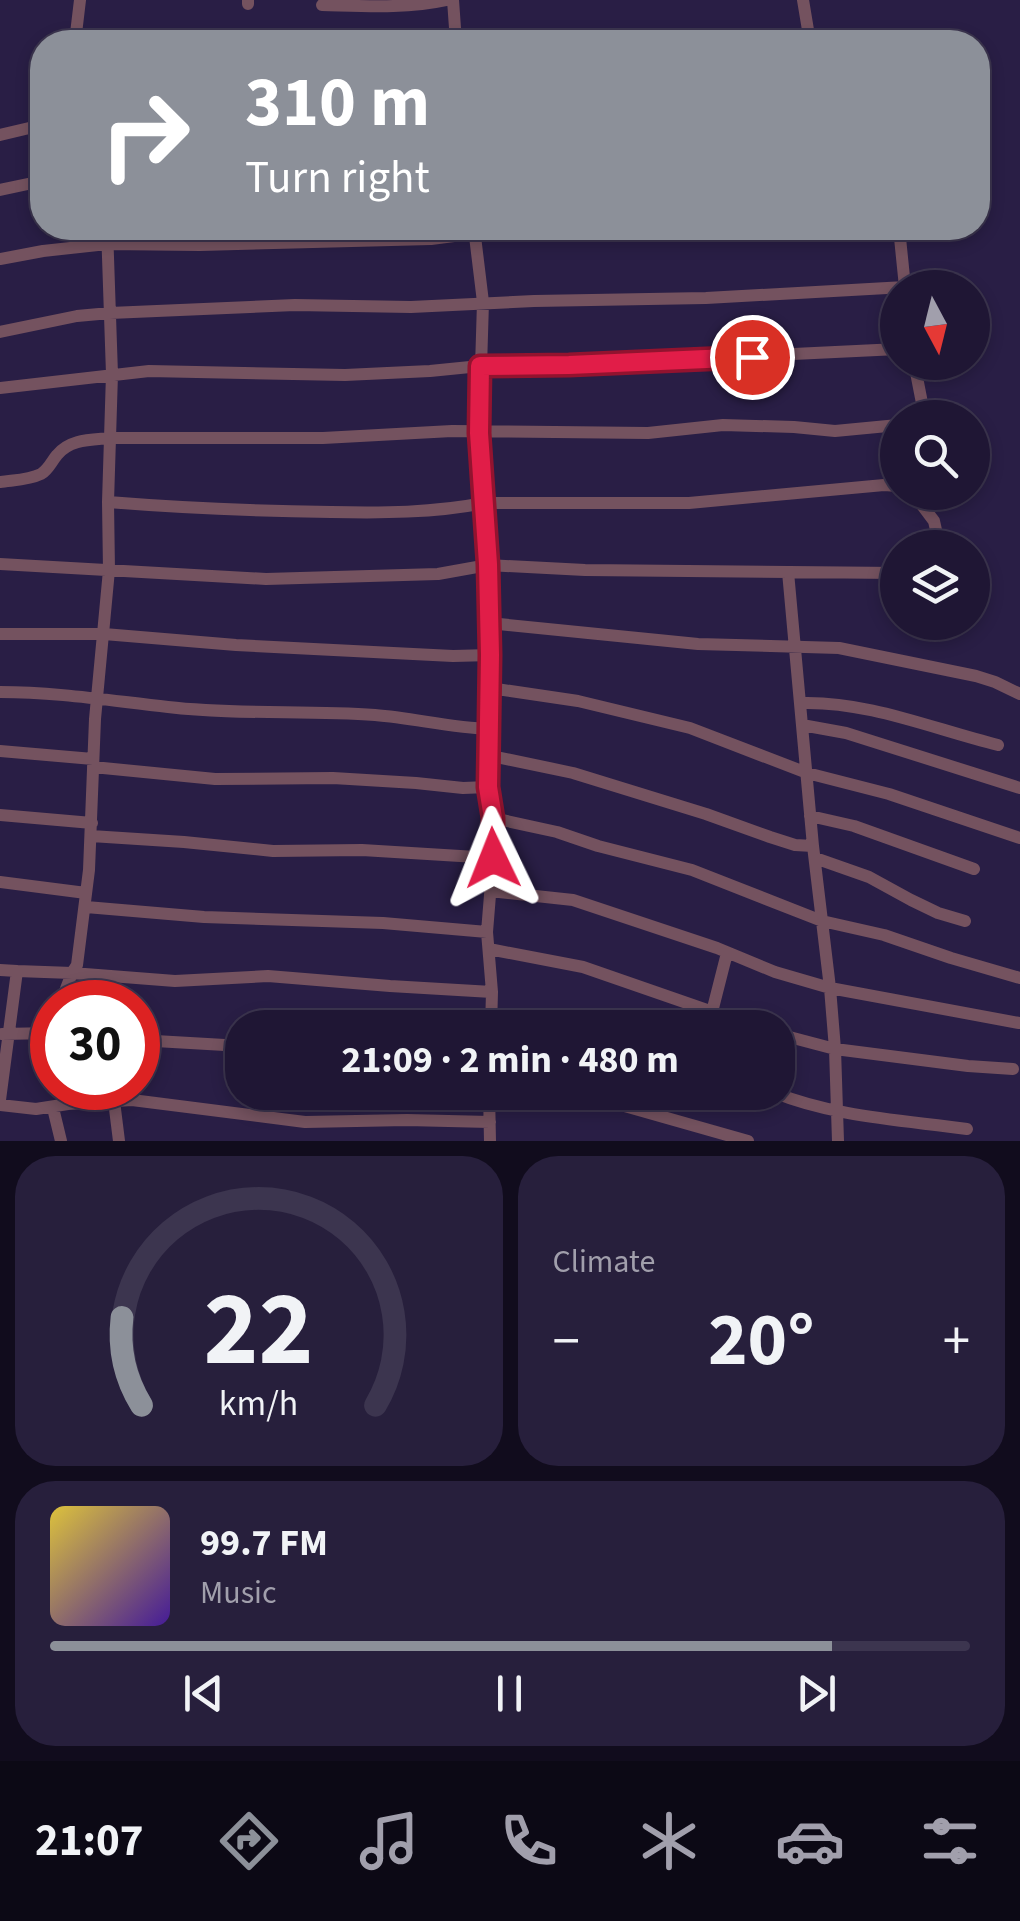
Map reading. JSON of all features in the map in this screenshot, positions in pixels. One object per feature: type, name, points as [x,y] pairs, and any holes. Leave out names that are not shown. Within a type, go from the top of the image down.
[{"type":"street","points":[[76,30],[80,0]]},
{"type":"street","points":[[322,4],[382,6],[450,0],[454,30]]},
{"type":"street","points":[[803,0],[808,30]]},
{"type":"street","points":[[0,135],[30,129]]},
{"type":"street","points":[[0,190],[30,184]]},
{"type":"street","points":[[70,980],[77,965],[86,900],[110,570],[112,374],[107,240]]},
{"type":"street","points":[[0,258],[107,244],[392,240]]},
{"type":"street","points":[[476,240],[484,302],[479,433],[488,564],[487,756],[493,818],[488,932],[492,1010]]},
{"type":"street","points":[[900,240],[903,270]]},
{"type":"street","points":[[0,332],[110,313],[706,298],[880,288]]},
{"type":"street","points":[[0,388],[176,370],[430,372],[480,366],[880,350]]},
{"type":"street","points":[[0,482],[41,474],[65,447],[76,442],[110,438],[306,439],[452,431],[648,433],[723,425],[835,431],[880,427]]},
{"type":"street","points":[[108,502],[255,511],[385,513],[484,503],[689,503],[880,485]]},
{"type":"street","points":[[0,564],[266,579],[438,574],[488,564],[604,571],[880,574]]},
{"type":"street","points":[[788,572],[830,988],[838,1141]]},
{"type":"street","points":[[489,623],[698,644],[839,648],[976,676],[1020,694]]},
{"type":"street","points":[[0,634],[104,634],[266,647],[490,655]]},
{"type":"street","points":[[490,688],[578,701],[690,728],[806,773],[873,789],[1020,838]]},
{"type":"street","points":[[0,692],[98,697],[168,707],[377,716],[490,729]]},
{"type":"street","points":[[801,703],[828,702],[874,710],[998,745]]},
{"type":"street","points":[[802,725],[846,732],[1020,788]]},
{"type":"street","points":[[0,751],[214,779],[334,778],[488,787]]},
{"type":"street","points":[[487,756],[572,772],[706,814],[814,852],[924,906],[965,921]]},
{"type":"street","points":[[0,815],[184,842],[272,850],[362,850],[493,858]]},
{"type":"street","points":[[810,816],[854,826],[974,868]]},
{"type":"street","points":[[493,818],[692,870],[822,921],[884,935],[1020,978]]},
{"type":"street","points":[[0,882],[86,900],[204,917],[383,922],[488,932]]},
{"type":"street","points":[[490,891],[574,900],[830,988],[1019,1023]]},
{"type":"street","points":[[489,949],[583,967],[706,1010]]},
{"type":"street","points":[[712,1010],[727,952]]},
{"type":"street","points":[[0,970],[175,981],[268,976],[492,992]]},
{"type":"street","points":[[17,972],[4,1034],[0,1103],[30,1108]]},
{"type":"street","points":[[4,1034],[30,1033]]},
{"type":"street","points":[[795,1038],[835,1049],[1014,1069]]},
{"type":"street","points":[[160,1041],[225,1045]]},
{"type":"street","points":[[795,1101],[837,1111],[967,1129]]},
{"type":"street","points":[[160,1102],[305,1122],[490,1122]]},
{"type":"street","points":[[53,1110],[60,1141]]},
{"type":"street","points":[[115,1110],[119,1141]]},
{"type":"street","points":[[490,1110],[490,1141]]},
{"type":"street","points":[[639,1110],[748,1141]]},
{"type":"route","points":[[493,858],[487,756],[490,655],[479,433],[480,366],[752,357]]}]
